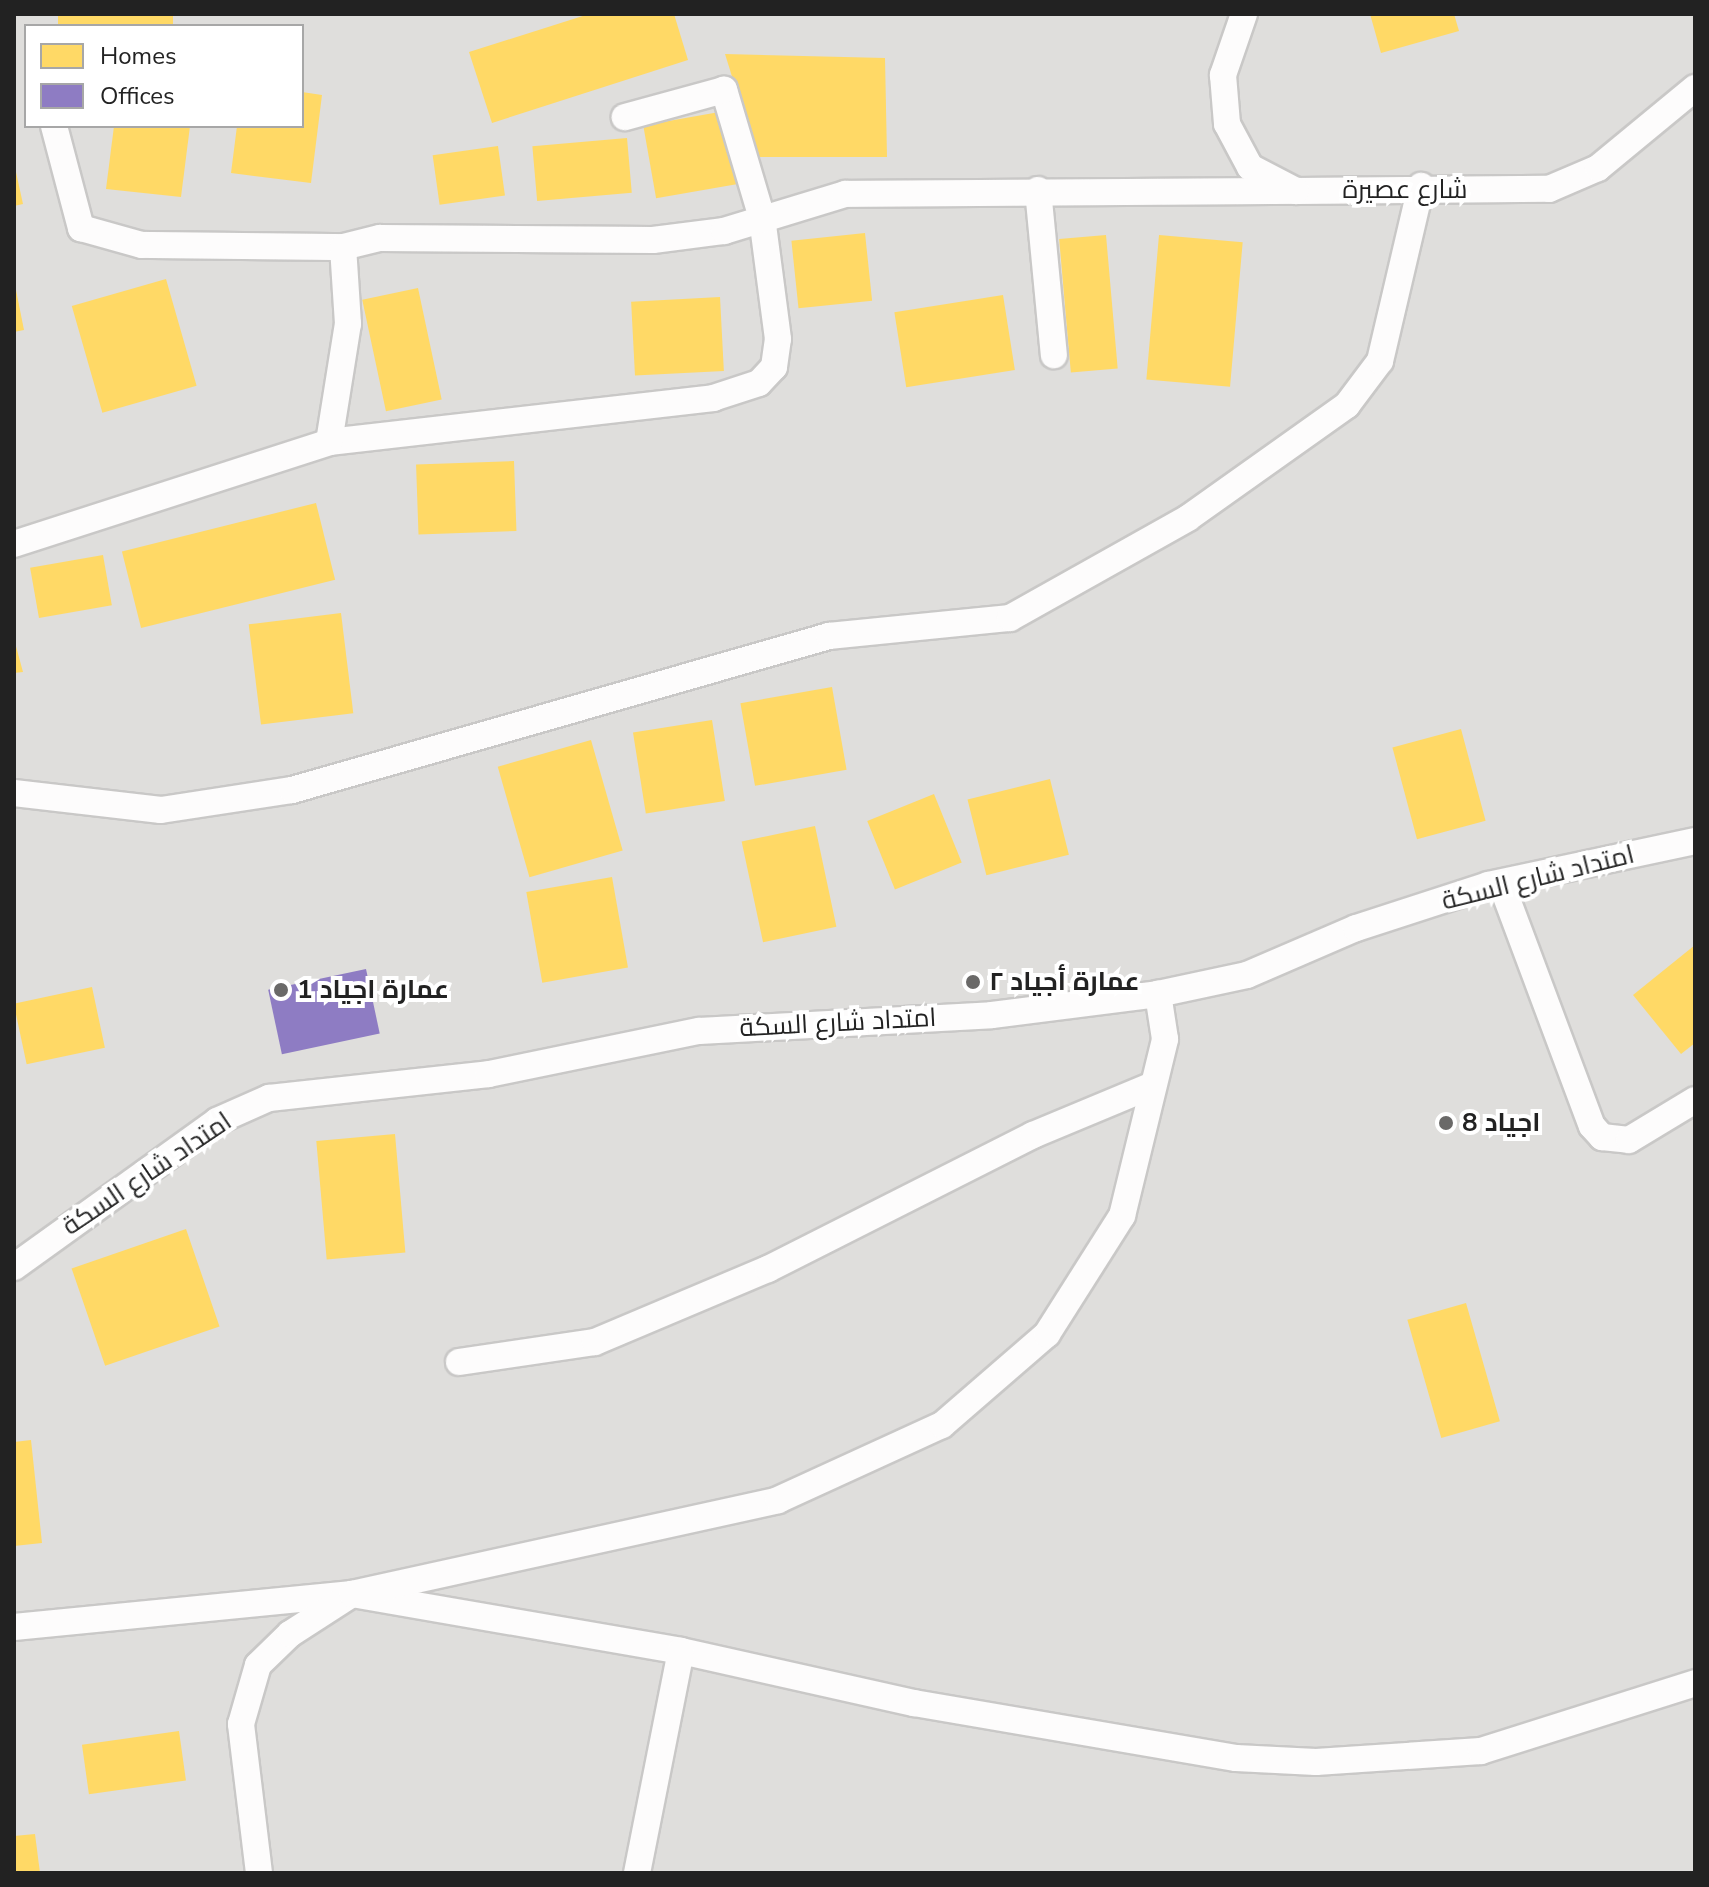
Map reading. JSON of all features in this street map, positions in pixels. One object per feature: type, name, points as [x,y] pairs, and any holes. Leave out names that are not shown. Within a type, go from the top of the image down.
[{"type":"street","name":"شارع عصيرة","points":[[1244,14],[1223,75],[1227,124],[1250,167],[1296,191],[1421,186],[1518,193],[1562,186],[1609,161],[1695,88]]},
{"type":"street","points":[[14,544],[329,442],[645,409],[759,383],[774,367],[778,339],[762,218],[724,90],[625,117]]},
{"type":"street","points":[[55,128],[81,228],[142,245],[343,247],[380,238],[653,240],[762,218],[845,194],[1038,190],[1296,191]]},
{"type":"street","points":[[14,793],[161,810],[292,790],[829,636],[1010,618],[1188,518],[1347,405],[1384,346],[1421,186]]},
{"type":"street","points":[[1038,190],[1054,355]]},
{"type":"street","points":[[329,442],[348,324],[343,247]]},
{"type":"street","name":"امتداد شارع السكة","points":[[14,1267],[217,1121],[269,1098],[489,1074],[699,1031],[992,1015],[1158,994],[1247,975],[1356,928],[1501,883],[1695,841]]},
{"type":"street","points":[[1501,883],[1602,1137],[1629,1140],[1695,1100]]},
{"type":"street","points":[[14,1627],[352,1594],[778,1500],[942,1425],[1047,1334],[1122,1216],[1165,1039],[1158,994]]},
{"type":"street","points":[[459,1362],[595,1342],[768,1269],[1033,1135],[1153,1085]]},
{"type":"street","points":[[259,1873],[241,1724],[258,1665],[352,1594],[681,1651],[914,1703],[1236,1758],[1316,1762],[1481,1751],[1695,1683]]},
{"type":"street","points":[[637,1873],[681,1651]]},
{"type":"shaded area","points":[[14,14],[1695,14],[1695,1873],[14,1873]]},
{"type":"building: Homes","points":[[58,14],[173,14],[173,24],[58,24]]},
{"type":"building: Homes","points":[[589,14],[674,14],[688,60],[492,123],[469,52]]},
{"type":"building: Homes","points":[[1370,14],[1454,14],[1459,31],[1381,53]]},
{"type":"building: Homes","points":[[725,54],[885,58],[887,157],[757,157]]},
{"type":"building: Homes","points":[[304,92],[322,95],[311,183],[231,173],[237,128],[304,128]]},
{"type":"building: Homes","points":[[725,111],[738,184],[656,198],[643,125]]},
{"type":"building: Homes","points":[[114,128],[190,128],[181,197],[106,189]]},
{"type":"building: Homes","points":[[627,138],[632,193],[537,201],[532,146]]},
{"type":"building: Homes","points":[[498,146],[505,196],[440,205],[433,155]]},
{"type":"building: Homes","points":[[14,163],[23,204],[14,206]]},
{"type":"building: Homes","points":[[865,233],[872,301],[799,308],[791,241]]},
{"type":"building: Homes","points":[[1106,235],[1118,368],[1071,373],[1059,239]]},
{"type":"building: Homes","points":[[1159,235],[1243,242],[1230,387],[1146,379]]},
{"type":"building: Homes","points":[[166,279],[197,386],[102,413],[72,306]]},
{"type":"building: Homes","points":[[14,280],[24,330],[14,332]]},
{"type":"building: Homes","points":[[418,288],[442,400],[386,411],[362,300]]},
{"type":"building: Homes","points":[[1003,295],[1015,370],[906,387],[894,312]]},
{"type":"building: Homes","points":[[720,297],[724,371],[635,376],[631,302]]},
{"type":"building: Homes","points":[[514,461],[516,531],[419,534],[416,464]]},
{"type":"building: Homes","points":[[316,503],[335,580],[141,628],[122,551]]},
{"type":"building: Homes","points":[[103,555],[112,605],[39,618],[30,568]]},
{"type":"building: Homes","points":[[341,613],[353,713],[261,725],[249,624]]},
{"type":"building: Homes","points":[[14,639],[23,672],[14,673]]},
{"type":"building: Homes","points":[[832,687],[847,770],[755,786],[740,703]]},
{"type":"building: Homes","points":[[712,720],[725,801],[646,814],[633,733]]},
{"type":"building: Homes","points":[[1461,729],[1486,821],[1417,839],[1392,747]]},
{"type":"building: Homes","points":[[591,740],[623,851],[529,877],[498,767]]},
{"type":"building: Homes","points":[[1050,779],[1069,855],[986,875],[968,800]]},
{"type":"building: Homes","points":[[934,794],[962,863],[895,890],[867,821]]},
{"type":"building: Homes","points":[[815,826],[836,927],[763,942],[742,842]]},
{"type":"building: Homes","points":[[612,877],[628,968],[542,983],[526,892]]},
{"type":"building: Homes","points":[[1695,945],[1695,1043],[1681,1054],[1633,995]]},
{"type":"building: Homes","points":[[92,987],[105,1048],[27,1064],[14,1004]]},
{"type":"building: Homes","points":[[395,1134],[405,1253],[327,1259],[316,1141]]},
{"type":"building: Homes","points":[[186,1229],[220,1326],[105,1366],[72,1268]]},
{"type":"building: Homes","points":[[1466,1303],[1500,1421],[1441,1438],[1407,1320]]},
{"type":"building: Homes","points":[[31,1440],[42,1543],[14,1546],[14,1442]]},
{"type":"building: Homes","points":[[179,1731],[186,1781],[89,1794],[82,1745]]},
{"type":"building: Homes","points":[[35,1834],[40,1873],[14,1873],[14,1836]]},
{"type":"building: Offices","points":[[366,969],[380,1034],[282,1054],[268,990]]},
{"type":"place","name":"عمارة أجياد ٢","points":[[973,982]]},
{"type":"place","name":"عمارة اجياد 1","points":[[281,990]]},
{"type":"place","name":"اجياد 8","points":[[1446,1123]]}]
